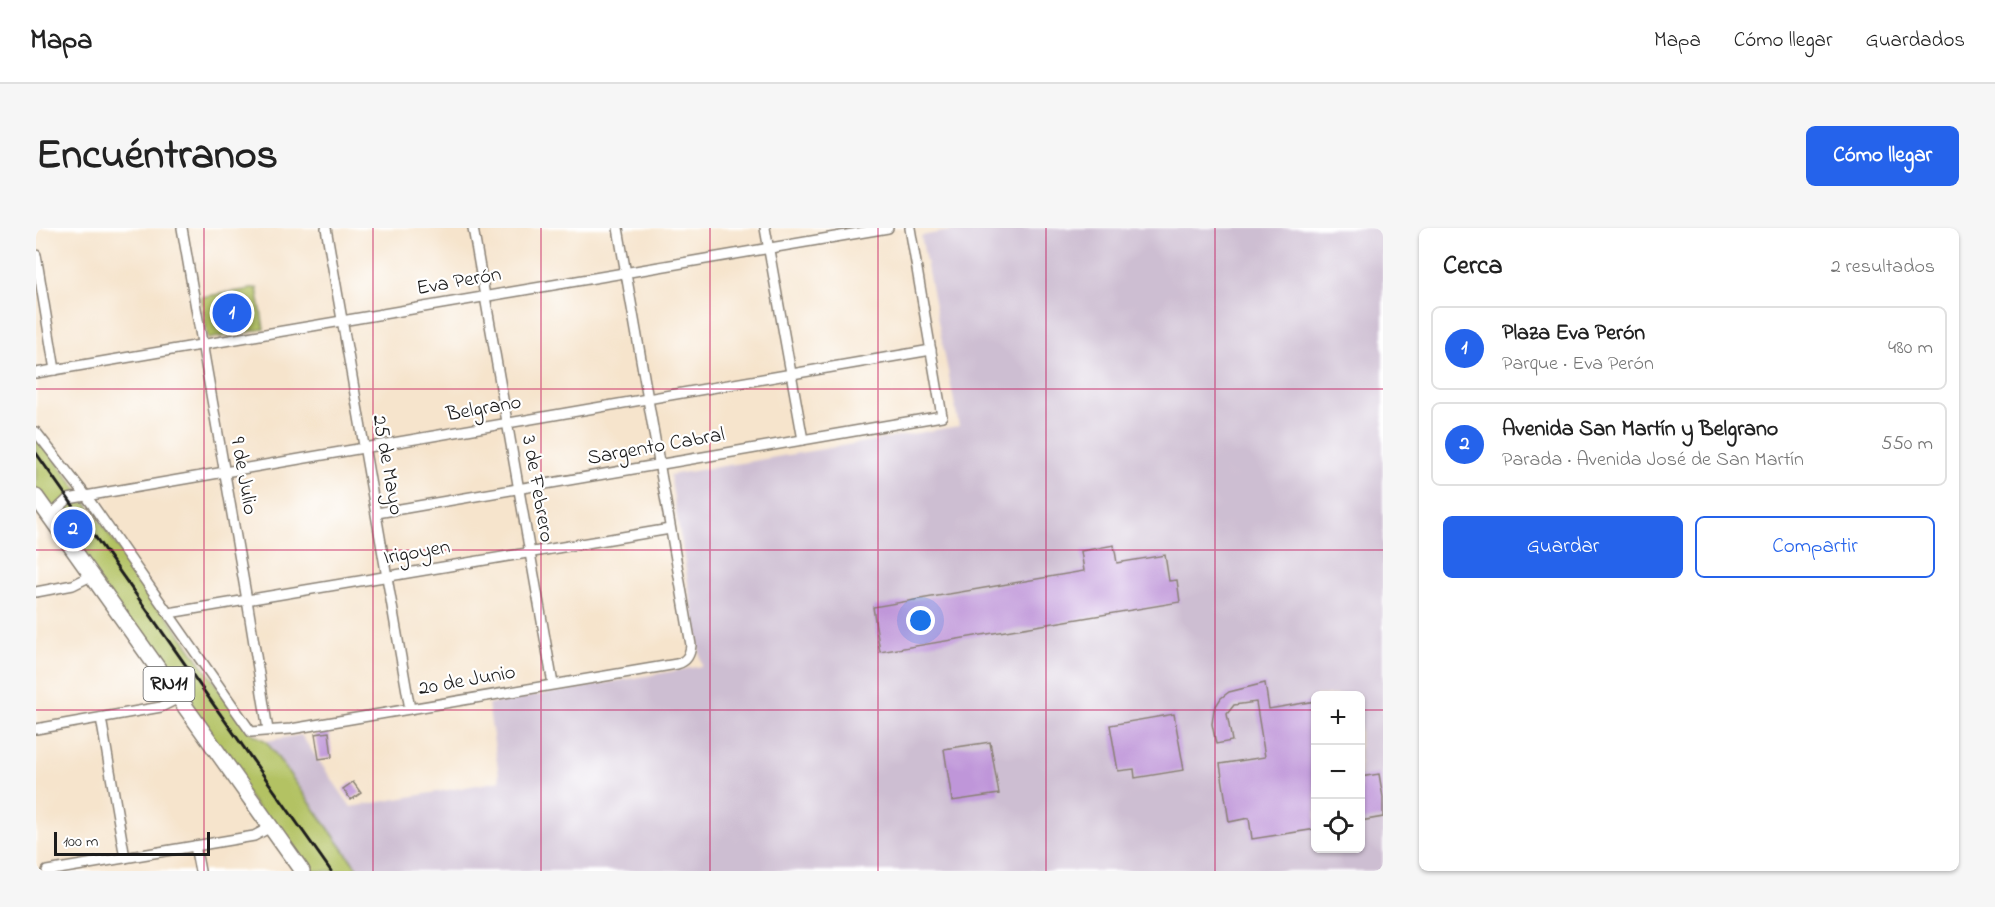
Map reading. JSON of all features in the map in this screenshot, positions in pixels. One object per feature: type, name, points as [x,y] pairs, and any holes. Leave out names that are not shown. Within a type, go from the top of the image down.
[{"type":"main road","name":"RN11","points":[[36,497],[302,871]]},
{"type":"street","name":"9 de Julio","points":[[182,228],[268,730]]},
{"type":"street","name":"25 de Mayo","points":[[326,228],[410,709]]},
{"type":"street","name":"3 de Febrero","points":[[473,228],[553,684]]},
{"type":"street","points":[[618,228],[670,529]]},
{"type":"street","points":[[765,228],[803,440]]},
{"type":"street","name":"Eva Perón","points":[[36,373],[888,228]]},
{"type":"street","points":[[910,228],[931,350]]},
{"type":"street","points":[[36,255],[55,370]]},
{"type":"street","name":"Belgrano","points":[[50,516],[68,499],[931,350]]},
{"type":"street","name":"Sargento Cabral","points":[[377,513],[942,416],[931,350]]},
{"type":"street","points":[[36,432],[87,497],[169,613]]},
{"type":"street","name":"Irigoyen","points":[[169,613],[670,529]]},
{"type":"street","name":"20 de Junio","points":[[169,613],[250,732],[291,729],[677,664],[687,657],[691,645],[670,529]]},
{"type":"street","points":[[36,592],[73,585],[91,576]]},
{"type":"street","points":[[36,729],[162,707],[179,698]]},
{"type":"street","points":[[100,718],[125,858]]},
{"type":"street","points":[[47,871],[254,836],[271,827]]},
{"type":"street","points":[[195,846],[200,871]]},
{"type":"shaded area","points":[[965,228],[1383,228],[1383,871],[359,871],[266,741],[301,735],[351,807],[500,781],[488,704],[702,666],[670,475],[959,426],[921,236]]},
{"type":"green space","points":[[257,288],[264,329],[208,339],[201,297]]},
{"type":"green space","points":[[36,432],[250,732],[266,741],[359,871],[302,871],[36,497]]},
{"type":"building","points":[[1114,545],[1117,563],[1165,555],[1169,581],[1177,580],[1180,602],[880,652],[873,607],[1084,571],[1081,551]]},
{"type":"building","points":[[1265,683],[1269,709],[1311,702],[1311,830],[1252,839],[1249,818],[1229,822],[1220,764],[1265,757],[1256,702],[1234,705],[1227,714],[1232,741],[1216,744],[1212,724],[1214,709],[1221,698],[1229,692]]},
{"type":"building","points":[[1174,714],[1184,770],[1135,778],[1134,769],[1118,771],[1110,725]]},
{"type":"building","points":[[329,732],[332,757],[319,759],[315,734]]},
{"type":"building","points":[[990,742],[999,794],[952,801],[944,749]]},
{"type":"building","points":[[1379,774],[1383,797],[1383,817],[1365,820],[1365,776]]},
{"type":"building","points":[[353,782],[361,793],[351,800],[343,789]]},
{"type":"railway","points":[[36,453],[331,871]]},
{"type":"place","name":"Plaza Eva Perón","points":[[232,313]]},
{"type":"place","name":"Avenida San Martín y Belgrano","points":[[73,529]]}]
